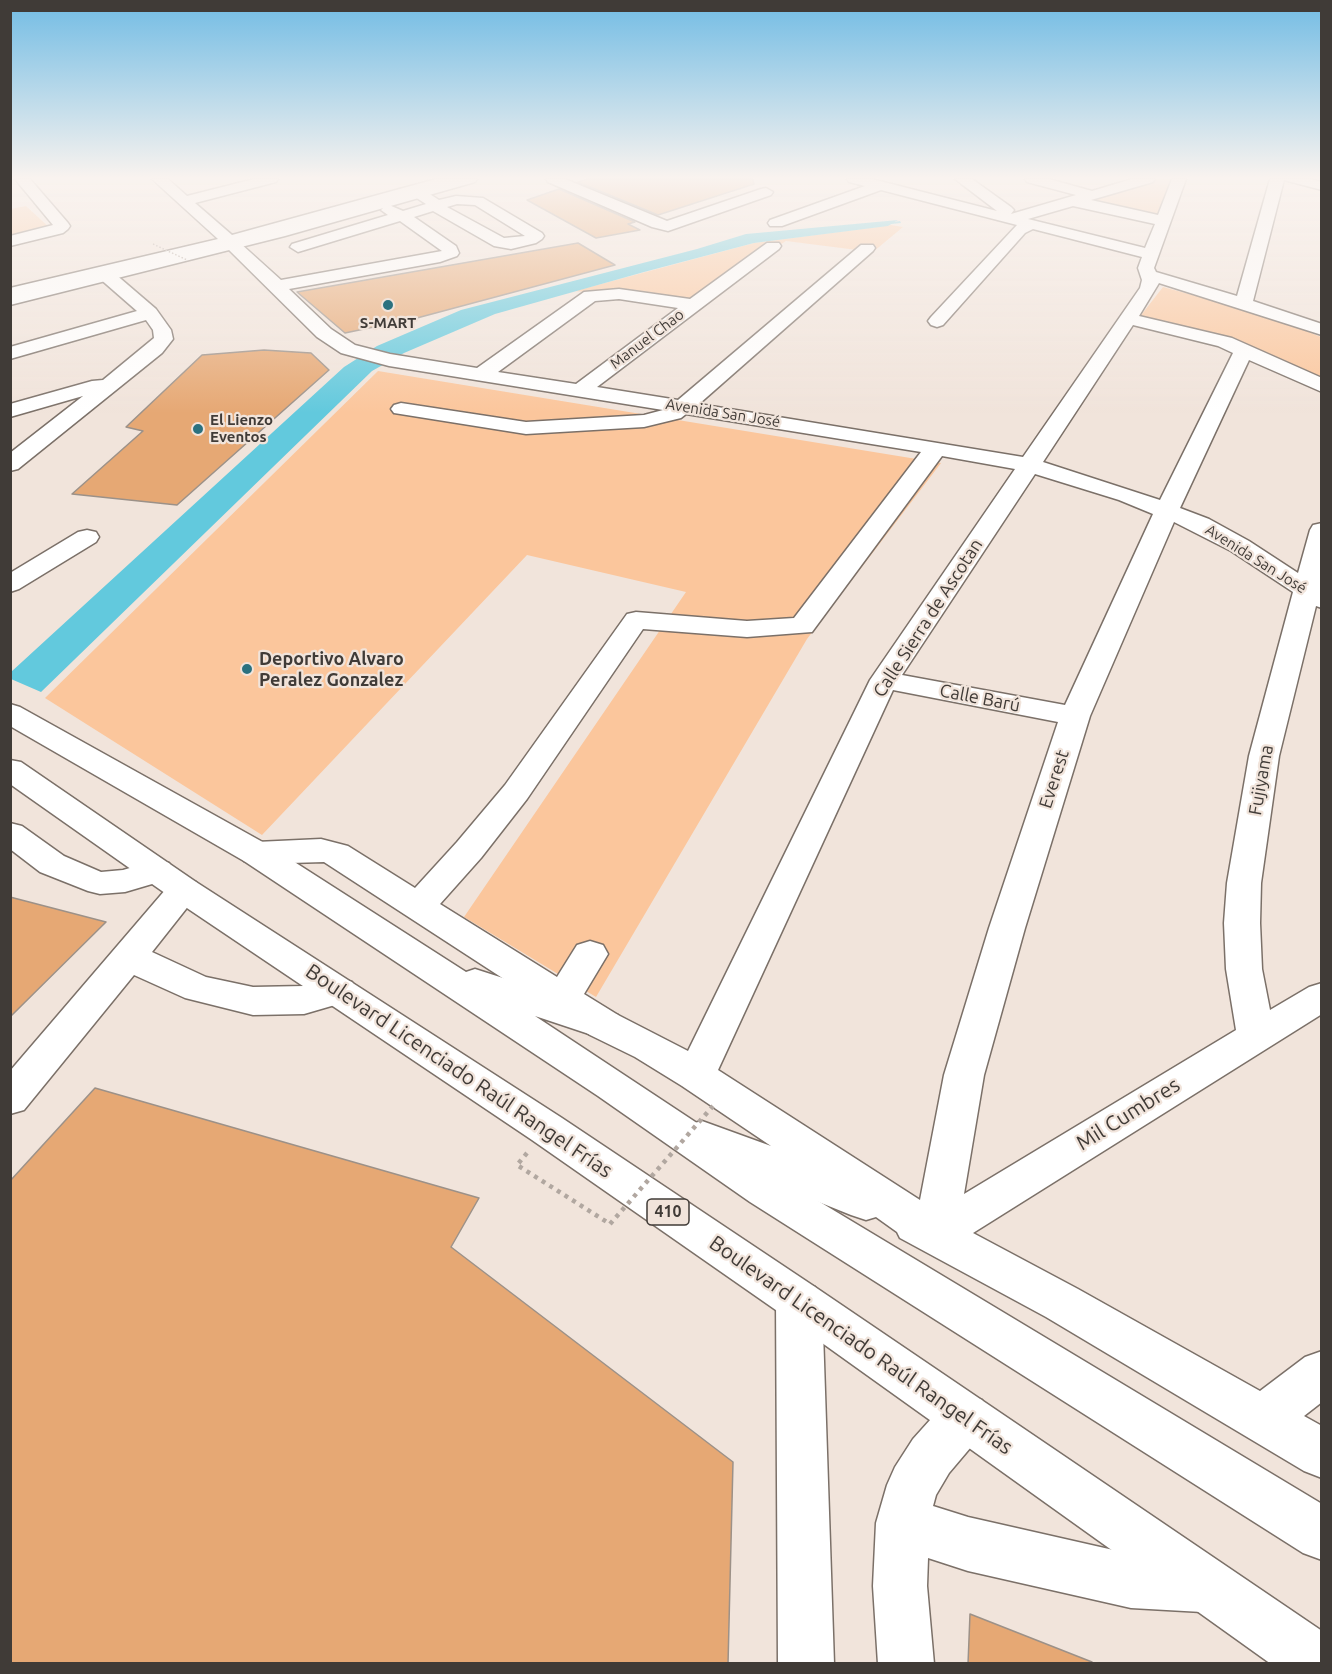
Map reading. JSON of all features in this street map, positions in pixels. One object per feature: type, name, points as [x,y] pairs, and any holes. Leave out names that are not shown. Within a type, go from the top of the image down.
[{"type":"street","points":[[10,290],[150,257]]},
{"type":"street","points":[[10,300],[166,257]]},
{"type":"street","name":"Avenida San José","points":[[246,257],[324,333],[348,349],[389,360],[1029,465],[1127,495],[1167,510],[1240,546],[1313,595]]},
{"type":"street","points":[[308,257],[330,277]]},
{"type":"street","points":[[277,286],[439,257]]},
{"type":"street","name":"Manuel Chao","points":[[579,391],[759,257]]},
{"type":"street","points":[[401,409],[525,428],[644,421],[674,414],[685,407],[857,257]]},
{"type":"street","points":[[937,321],[995,257]]},
{"type":"street","points":[[1127,257],[1244,303],[1322,330]]},
{"type":"street","name":"Calle Sierra de Ascotan","points":[[705,1091],[884,680],[1149,288],[1152,257]]},
{"type":"street","points":[[1244,303],[1256,257]]},
{"type":"street","points":[[10,464],[155,349],[164,339],[162,330],[150,313],[105,275]]},
{"type":"street","points":[[482,375],[590,296],[619,294],[693,305]]},
{"type":"street","points":[[10,353],[150,313]]},
{"type":"street","points":[[1127,318],[1197,333],[1244,349],[1322,386]]},
{"type":"street","name":"Everest","points":[[935,1234],[964,1075],[1007,928],[1075,716],[1167,510],[1244,349]]},
{"type":"street","points":[[10,411],[116,380]]},
{"type":"street","points":[[418,906],[469,850],[516,792],[636,620],[747,629],[802,626],[936,448]]},
{"type":"street","name":"Fujiyama","points":[[1256,1035],[1244,969],[1242,923],[1244,883],[1264,756],[1313,595],[1322,530]]},
{"type":"street","points":[[10,584],[87,537]]},
{"type":"street","name":"Calle Barú","points":[[884,680],[1075,716]]},
{"type":"street","points":[[10,713],[256,853],[666,1122],[765,1190],[1322,1534]]},
{"type":"street","name":"Boulevard Licenciado Raúl Rangel Frías","points":[[10,769],[171,880],[800,1301],[1320,1664]]},
{"type":"street","points":[[10,833],[52,864],[100,883],[171,880]]},
{"type":"street","points":[[256,853],[321,850],[336,854],[604,1026]]},
{"type":"street","points":[[10,1099],[129,956],[171,880]]},
{"type":"street","points":[[562,999],[591,954]]},
{"type":"street","points":[[129,956],[160,973],[198,989],[253,1001],[304,1000],[339,991]]},
{"type":"street","points":[[433,969],[604,1026],[649,1047],[705,1091],[776,1129],[825,1159],[935,1234]]},
{"type":"street","name":"Mil Cumbres","points":[[935,1234],[1322,996]]},
{"type":"street","points":[[666,1122],[858,1199],[935,1234],[1062,1303],[1322,1454]]},
{"type":"street","points":[[800,1301],[806,1664]]},
{"type":"street","points":[[1262,1419],[1322,1373]]},
{"type":"street","points":[[906,1664],[900,1586],[902,1523],[913,1485],[931,1456],[965,1417]]},
{"type":"street","points":[[902,1523],[968,1544],[1131,1581],[1206,1585]]},
{"type":"path","points":[[181,257],[187,260]]},
{"type":"path","points":[[547,1130],[517,1165],[610,1224],[705,1091]]},
{"type":"shaded area","points":[[701,257],[761,257],[690,303],[575,291]]},
{"type":"shaded area","points":[[1163,287],[1263,314],[1321,337],[1321,383],[1230,338],[1138,319]]},
{"type":"shaded area","name":"Deportivo Alvaro Peralez Gonzalez","points":[[378,371],[941,463],[807,639],[596,997],[464,917],[686,592],[527,555],[262,835],[45,698]]},
{"type":"water","points":[[666,257],[700,257],[495,314],[404,353],[372,371],[41,692],[11,679],[11,672],[344,367],[377,346],[461,310]]},
{"type":"building","name":"S-MART","points":[[497,257],[602,257],[615,265],[417,318],[345,333],[297,292]]},
{"type":"building","name":"El Lienzo Eventos","points":[[264,350],[311,353],[329,370],[177,505],[72,494],[143,431],[126,427],[202,355]]},
{"type":"building","points":[[10,897],[106,922],[10,1017]]},
{"type":"building","points":[[95,1088],[479,1198],[451,1247],[733,1462],[728,1664],[10,1664],[10,1181]]},
{"type":"building","points":[[970,1614],[1092,1662],[1092,1664],[968,1664]]},
{"type":"place","name":"S-MART","points":[[388,305]]},
{"type":"place","name":"El Lienzo Eventos","points":[[198,429]]},
{"type":"place","name":"Deportivo Alvaro Peralez Gonzalez","points":[[247,669]]}]
